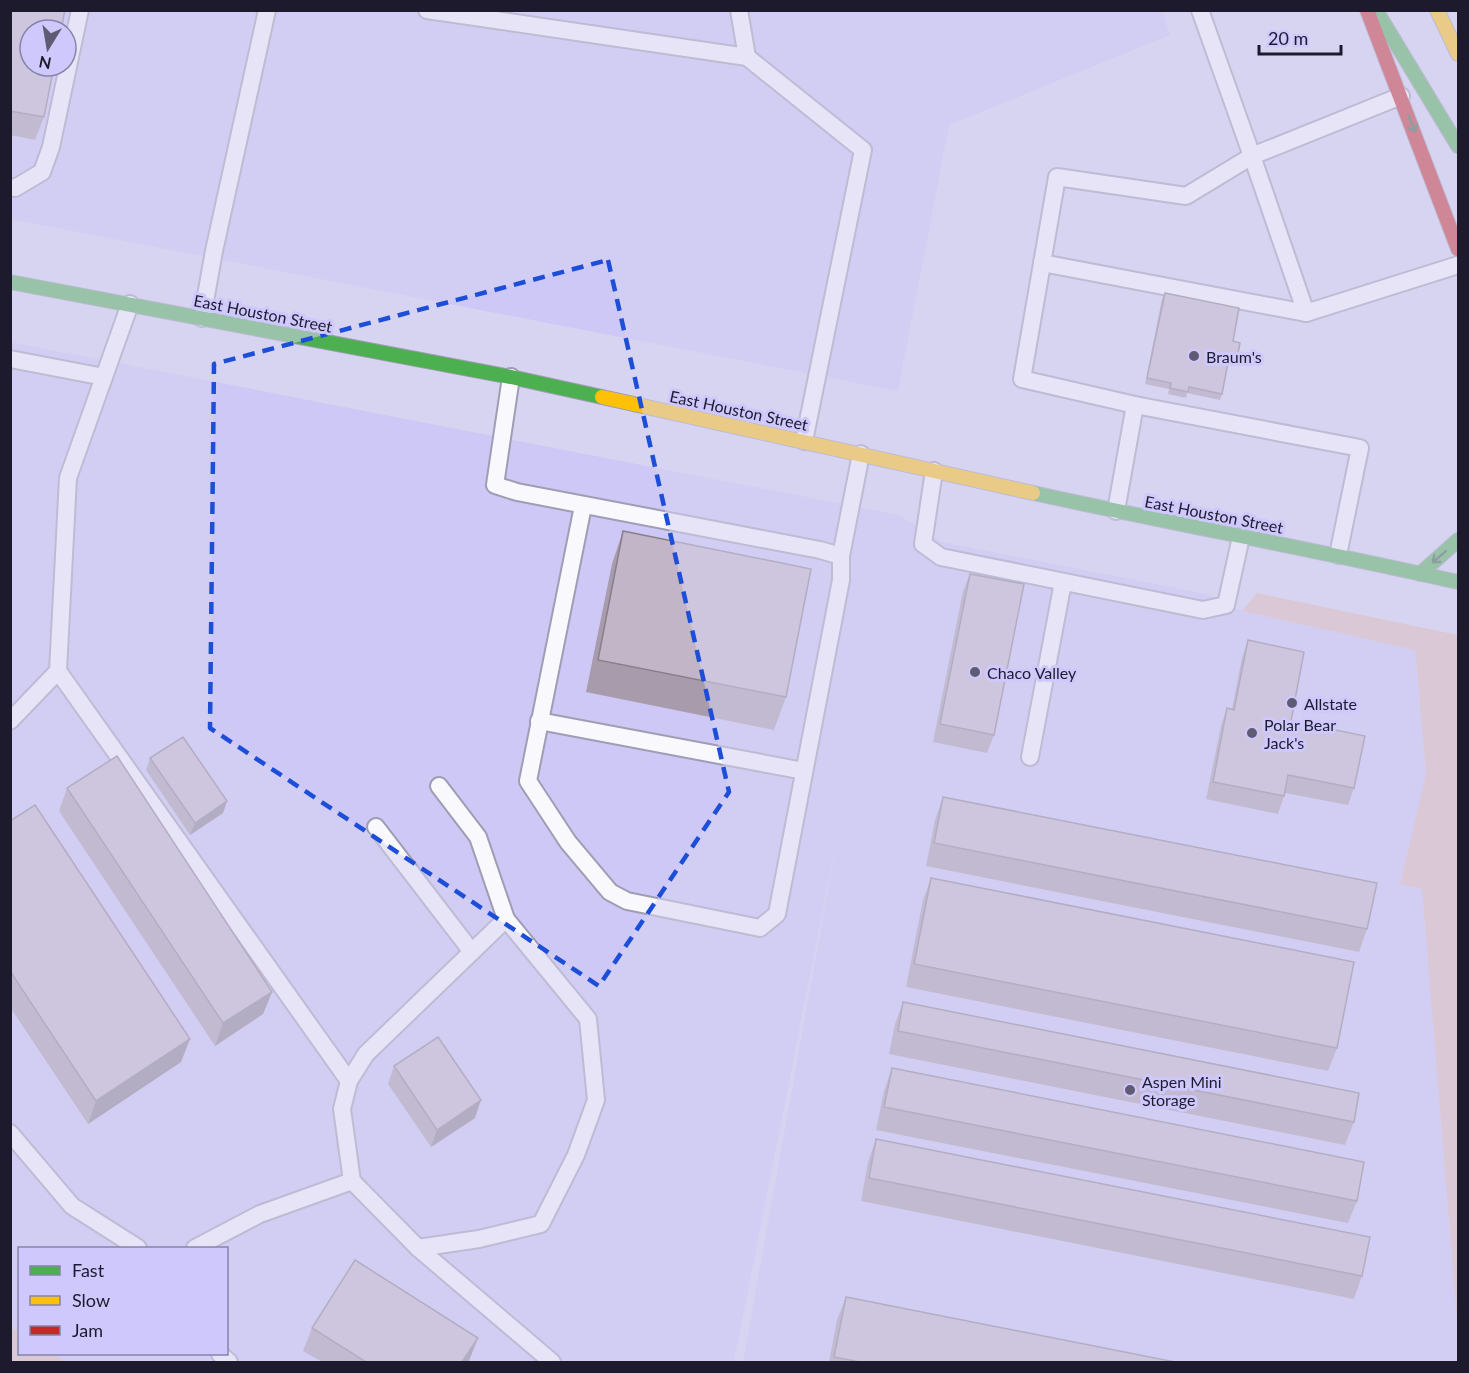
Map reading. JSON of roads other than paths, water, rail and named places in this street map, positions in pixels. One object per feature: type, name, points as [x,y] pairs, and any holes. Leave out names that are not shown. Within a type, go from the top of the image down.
[{"type":"street","points":[[1367,10],[1458,249]]},
{"type":"street","points":[[1376,10],[1458,146]]},
{"type":"street","points":[[1437,10],[1458,54]]},
{"type":"street","name":"East Houston Street","points":[[10,282],[511,377],[1116,511],[1338,555],[1458,582]]},
{"type":"street","points":[[1420,574],[1458,540]]},
{"type":"lane","points":[[10,187],[15,188],[42,172],[51,147],[80,10]]},
{"type":"lane","points":[[202,318],[214,251],[267,10]]},
{"type":"lane","points":[[428,10],[747,57],[863,150],[804,441]]},
{"type":"lane","points":[[739,10],[747,57]]},
{"type":"lane","points":[[1200,10],[1306,313]]},
{"type":"lane","points":[[1338,555],[1360,448],[1135,405],[1022,379],[1057,177],[1186,196],[1252,156],[1401,96]]},
{"type":"lane","points":[[1042,263],[1306,313],[1458,265]]},
{"type":"lane","points":[[130,304],[68,478],[58,671],[349,1081]]},
{"type":"lane","points":[[10,359],[104,377]]},
{"type":"lane","points":[[511,377],[495,485],[583,506],[820,550],[841,556]]},
{"type":"lane","points":[[1116,511],[1135,405]]},
{"type":"lane","points":[[583,506],[528,781],[568,842],[610,892],[627,901],[760,928],[777,914],[841,580],[841,556],[861,454]]},
{"type":"lane","points":[[934,471],[923,544],[941,557],[1203,610],[1226,605],[1241,537]]},
{"type":"lane","points":[[1030,757],[1064,582]]},
{"type":"lane","points":[[10,721],[58,671]]},
{"type":"lane","points":[[539,720],[804,771]]},
{"type":"lane","points":[[418,1248],[479,1239],[541,1224],[576,1155],[597,1101],[588,1019],[506,919],[478,837],[439,786]]},
{"type":"lane","points":[[376,827],[472,952]]},
{"type":"lane","points":[[506,919],[366,1054],[349,1081],[342,1109],[352,1181],[418,1248],[552,1362]]},
{"type":"lane","points":[[10,1133],[72,1206],[136,1247]]},
{"type":"lane","points":[[197,1247],[260,1214],[352,1181]]},
{"type":"place","name":"Braum's","points":[[1194,356]]},
{"type":"place","name":"Chaco Valley","points":[[975,672]]},
{"type":"place","name":"Allstate","points":[[1292,703]]},
{"type":"place","name":"Polar Bear Jack's","points":[[1252,733]]},
{"type":"place","name":"Aspen Mini Storage","points":[[1130,1090]]}]
